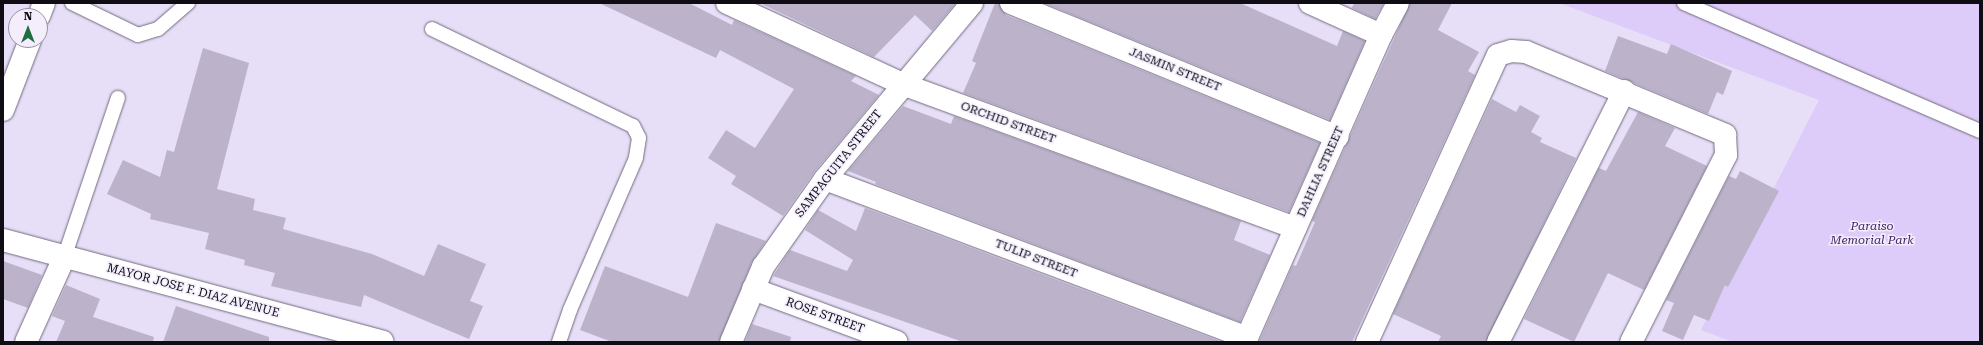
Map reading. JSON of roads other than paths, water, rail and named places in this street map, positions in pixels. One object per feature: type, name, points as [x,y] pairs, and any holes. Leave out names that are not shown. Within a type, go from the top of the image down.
[{"type":"street","name":"ORCHID STREET","points":[[727,3],[902,84],[1296,228]]},
{"type":"street","name":"SAMPAGUITA STREET","points":[[731,342],[763,267],[825,179],[902,84],[972,3]]},
{"type":"street","name":"JASMIN STREET","points":[[1012,3],[1338,137]]},
{"type":"street","points":[[1310,3],[1381,35]]},
{"type":"street","name":"DAHLIA STREET","points":[[1246,340],[1338,137],[1381,35],[1398,3]]},
{"type":"street","points":[[3,110],[27,48]]},
{"type":"street","points":[[1367,342],[1498,55],[1510,51],[1526,52],[1720,131],[1728,142],[1726,154],[1631,342]]},
{"type":"street","points":[[1498,342],[1624,91]]},
{"type":"street","name":"TULIP STREET","points":[[825,179],[1246,340]]},
{"type":"street","name":"MAYOR JOSE F. DIAZ AVENUE","points":[[3,240],[64,258],[383,342]]},
{"type":"street","points":[[26,342],[64,258]]},
{"type":"street","name":"ROSE STREET","points":[[753,289],[897,342]]},
{"type":"lane","points":[[72,3],[138,35],[158,29],[188,3]]},
{"type":"lane","points":[[1684,3],[1710,8],[1980,131]]},
{"type":"lane","points":[[432,30],[633,126],[639,138],[631,170],[570,310],[559,342]]},
{"type":"lane","points":[[64,258],[118,98]]},
{"type":"park label","name":"Paraiso Memorial Park","points":[[1872,234]]}]
